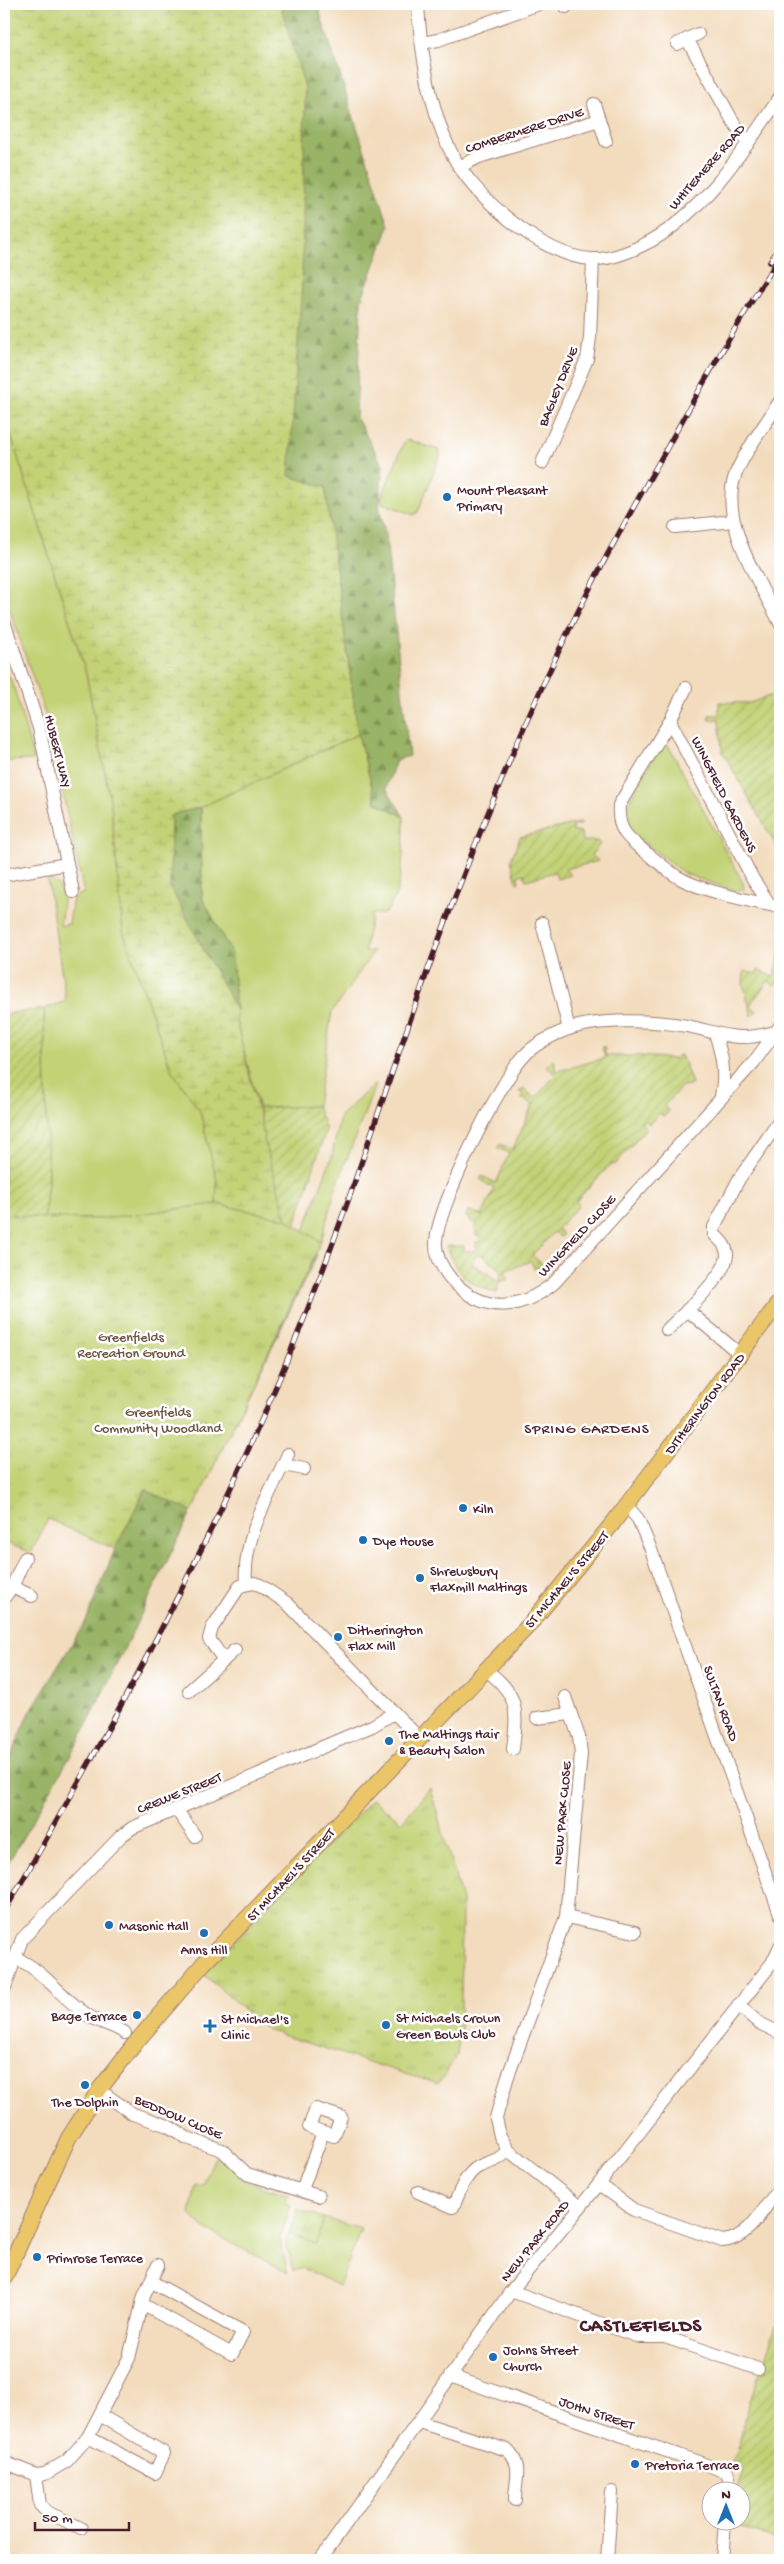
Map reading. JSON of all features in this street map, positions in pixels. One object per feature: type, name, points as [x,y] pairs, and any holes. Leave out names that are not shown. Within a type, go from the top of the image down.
[{"type":"main road","name":"DITHERINGTON ROAD","points":[[626,1505],[780,1301]]},
{"type":"main road","name":"ST MICHAEL'S STREET","points":[[4,2279],[68,2138],[99,2090],[137,2041],[203,1964],[530,1624],[626,1505]]},
{"type":"street","name":"WHITEMERE ROAD","points":[[418,4],[422,42],[434,102],[445,138],[459,167],[485,200],[526,232],[549,246],[593,259],[617,254],[643,245],[664,233],[693,208],[748,144],[780,97]]},
{"type":"street","points":[[422,42],[438,40],[539,4]]},
{"type":"street","points":[[688,39],[731,118],[748,144]]},
{"type":"street","points":[[594,104],[606,141]]},
{"type":"street","name":"COMBERMERE DRIVE","points":[[459,167],[479,157],[599,120]]},
{"type":"street","name":"BAGLEY DRIVE","points":[[542,463],[587,359],[590,338],[593,259]]},
{"type":"street","points":[[780,401],[735,474],[731,504],[733,521],[780,623]]},
{"type":"street","points":[[675,527],[733,521]]},
{"type":"street","name":"HUBERT WAY","points":[[4,620],[9,653],[42,743],[73,892]]},
{"type":"street","name":"WINGFIELD GARDENS","points":[[686,688],[670,721],[619,805],[618,819],[623,831],[632,842],[677,877],[732,897],[775,906]]},
{"type":"street","name":"WINGFIELD GARDENS","points":[[670,721],[752,879],[775,906]]},
{"type":"street","points":[[4,875],[68,864]]},
{"type":"street","points":[[542,923],[569,1029]]},
{"type":"street","name":"WINGFIELD CLOSE","points":[[619,1022],[684,1026],[736,1039],[778,1029],[754,1062],[554,1283],[527,1301],[511,1305],[492,1305],[476,1299],[461,1290],[438,1262],[435,1242],[446,1202],[506,1080],[524,1056],[544,1040],[569,1029],[593,1024],[619,1022]]},
{"type":"street","points":[[715,1033],[723,1059],[725,1079],[720,1099]]},
{"type":"street","points":[[667,1330],[718,1275],[726,1262],[726,1248],[714,1234],[714,1227],[739,1179],[780,1120]]},
{"type":"street","points":[[687,1310],[741,1355]]},
{"type":"street","points":[[246,1584],[245,1561],[249,1541],[286,1459],[304,1469]]},
{"type":"street","name":"SULTAN ROAD","points":[[626,1505],[638,1519],[650,1547],[780,1914]]},
{"type":"street","points":[[4,1598],[12,1587],[26,1558]]},
{"type":"street","points":[[224,1660],[209,1639],[210,1633],[235,1591],[246,1584],[260,1585],[287,1603],[420,1739]]},
{"type":"street","points":[[12,1587],[32,1596]]},
{"type":"street","points":[[189,1692],[234,1650]]},
{"type":"street","points":[[486,1669],[504,1683],[511,1695],[515,1721],[513,1748]]},
{"type":"street","name":"NEW PARK CLOSE","points":[[565,1697],[580,1737],[582,1754],[566,1917],[498,2108],[497,2127],[503,2144],[508,2150],[580,2207]]},
{"type":"street","name":"CREWE STREET","points":[[4,1990],[16,1958],[18,1946],[22,1940],[121,1836],[132,1828],[372,1726],[394,1713]]},
{"type":"street","points":[[537,1718],[570,1714]]},
{"type":"street","points":[[176,1808],[195,1836]]},
{"type":"street","points":[[566,1917],[635,1932]]},
{"type":"street","name":"NEW PARK ROAD","points":[[320,2560],[510,2292],[599,2184],[772,1963],[780,1946]]},
{"type":"street","points":[[16,1958],[30,1965],[87,2015],[114,2024],[125,2033]]},
{"type":"street","points":[[738,2005],[759,2023],[780,2033]]},
{"type":"street","name":"BEDDOW CLOSE","points":[[99,2090],[133,2114],[168,2126],[187,2138],[222,2150],[247,2174],[318,2196]]},
{"type":"street","points":[[302,2190],[323,2132]]},
{"type":"street","points":[[418,2192],[453,2207],[472,2172],[478,2166],[497,2161],[508,2150]]},
{"type":"street","points":[[599,2184],[634,2210],[722,2241],[729,2241],[743,2234],[780,2187]]},
{"type":"street","points":[[4,2462],[36,2475],[55,2470],[67,2461],[88,2437],[129,2358],[142,2304],[158,2265]]},
{"type":"street","points":[[142,2304],[232,2354],[243,2332],[152,2282]]},
{"type":"street","points":[[510,2292],[639,2337],[665,2337],[758,2369]]},
{"type":"street","name":"JOHN STREET","points":[[450,2376],[727,2472],[728,2482]]},
{"type":"street","points":[[88,2437],[155,2473],[164,2452],[100,2414]]},
{"type":"street","points":[[419,2422],[507,2450],[516,2458],[518,2470],[515,2500]]},
{"type":"street","points":[[36,2475],[40,2506],[47,2512],[80,2528]]},
{"type":"street","points":[[607,2560],[612,2492]]},
{"type":"street","points":[[722,2560],[724,2532]]},
{"type":"green space","points":[[4,4],[280,4],[305,88],[302,282],[289,476],[325,487],[358,734],[201,807],[171,815],[170,887],[236,1010],[236,1021],[287,1219],[216,1204],[217,1180],[200,1111],[172,1071],[123,931],[111,805],[86,673],[4,413]]},
{"type":"green space","points":[[280,4],[317,4],[389,226],[361,301],[356,417],[383,466],[379,506],[386,538],[409,756],[396,760],[386,788],[404,817],[376,802],[358,734],[325,487],[289,476],[302,282],[305,88]]},
{"type":"green space","points":[[4,413],[86,673],[111,805],[123,931],[172,1071],[200,1111],[217,1180],[216,1204],[100,1219],[44,1218],[48,1183],[44,1009],[66,1001],[47,877],[62,892],[63,904],[60,926],[69,924],[73,897],[84,893],[48,723],[4,592]]},
{"type":"green space","points":[[408,440],[439,450],[440,456],[418,512],[414,515],[382,503],[381,498],[404,442]]},
{"type":"green space","points":[[6,672],[13,684],[34,760],[4,761],[4,673]]},
{"type":"green space","points":[[780,692],[780,852],[722,751],[719,719],[709,720],[709,715],[719,715],[719,702],[750,703]]},
{"type":"green space","points":[[358,734],[376,802],[404,817],[403,854],[396,894],[384,914],[372,914],[364,951],[374,951],[332,1012],[317,1106],[259,1108],[236,1021],[232,954],[202,898],[201,807]]},
{"type":"green space","points":[[664,743],[668,745],[743,883],[744,890],[736,891],[685,874],[634,835],[625,822],[625,808],[660,746]]},
{"type":"green space","points":[[201,807],[202,898],[232,954],[236,1010],[170,887],[171,815]]},
{"type":"green space","points":[[581,822],[581,825],[573,825],[573,832],[581,832],[582,841],[597,841],[600,844],[591,855],[599,861],[565,869],[571,875],[557,879],[555,872],[526,880],[524,874],[518,876],[519,882],[517,883],[511,860],[520,837]]},
{"type":"green space","points":[[780,952],[780,980],[775,986],[768,981],[750,1005],[757,1011],[752,1016],[743,984],[744,971],[756,974],[758,970],[774,977]]},
{"type":"green space","points":[[44,1009],[48,1183],[44,1218],[4,1214],[4,1014]]},
{"type":"green space","points":[[604,1046],[606,1056],[641,1056],[675,1059],[678,1055],[681,1055],[692,1083],[691,1085],[682,1086],[664,1106],[669,1111],[664,1117],[659,1113],[649,1124],[645,1120],[641,1123],[646,1128],[615,1165],[611,1164],[576,1201],[579,1205],[557,1229],[563,1234],[560,1237],[554,1232],[532,1255],[543,1265],[534,1269],[531,1261],[505,1271],[508,1279],[500,1282],[501,1270],[479,1253],[471,1263],[499,1281],[497,1293],[478,1286],[459,1272],[446,1246],[464,1246],[464,1251],[476,1251],[476,1242],[480,1242],[480,1236],[476,1236],[476,1222],[470,1222],[470,1218],[466,1217],[468,1210],[482,1216],[494,1189],[480,1179],[482,1176],[496,1183],[509,1153],[498,1148],[500,1144],[513,1149],[533,1104],[521,1098],[523,1094],[519,1092],[523,1088],[535,1098],[556,1075],[546,1066],[554,1060],[557,1071],[605,1058],[602,1047]]},
{"type":"green space","points":[[376,1083],[335,1190],[321,1242],[304,1231],[332,1156],[340,1116]]},
{"type":"green space","points":[[317,1106],[326,1130],[295,1225],[287,1219],[265,1144],[259,1108]]},
{"type":"green space","name":"Greenfields Recreation Ground","points":[[216,1204],[287,1219],[321,1242],[192,1512],[145,1489],[115,1549],[48,1519],[31,1553],[4,1542],[4,1456],[6,1452],[4,1450],[4,1214],[44,1218],[98,1219]]},
{"type":"green space","points":[[305,1248],[317,1255],[79,1741],[4,1870],[4,1772],[30,1712],[86,1621],[115,1549],[145,1490]]},
{"type":"green space","points":[[430,1788],[462,1900],[461,2019],[457,2056],[438,2084],[269,2031],[203,1974],[372,1799],[402,1822]]},
{"type":"green space","points":[[215,2156],[229,2165],[243,2180],[289,2196],[286,2203],[291,2205],[280,2238],[288,2273],[202,2227],[190,2214],[196,2185],[203,2185]]},
{"type":"green space","points":[[298,2209],[324,2218],[316,2244],[289,2234]]},
{"type":"green space","points":[[324,2218],[361,2229],[339,2286],[303,2268],[294,2271],[286,2242],[289,2234],[316,2243]]},
{"type":"green space","points":[[776,2326],[780,2327],[780,2542],[752,2532],[752,2482],[740,2482],[743,2472],[733,2462],[741,2441],[743,2421]]},
{"type":"railway","points":[[770,262],[780,246]]},
{"type":"railway","points":[[4,1912],[86,1768],[165,1622],[202,1548],[271,1398],[323,1269],[414,1009],[467,865],[550,669],[624,524],[720,355],[780,257]]},
{"type":"place","name":"Mount Pleasant Primary","points":[[447,497]]},
{"type":"place","name":"Kiln","points":[[463,1508]]},
{"type":"place","name":"Dye House","points":[[363,1540]]},
{"type":"place","name":"Shrewsbury Flaxmill Maltings","points":[[420,1578]]},
{"type":"place","name":"Ditherington Flax Mill","points":[[338,1637]]},
{"type":"place","name":"The Maltings Hair & Beauty Salon","points":[[389,1741]]},
{"type":"place","name":"Masonic Hall","points":[[109,1925]]},
{"type":"place","name":"Anns Hill","points":[[204,1933]]},
{"type":"place","name":"Bage Terrace","points":[[137,2015]]},
{"type":"place","name":"St Michaels Crown Green Bowls Club","points":[[386,2025]]},
{"type":"place","name":"St Michael's Clinic","points":[[210,2026]]},
{"type":"place","name":"The Dolphin","points":[[85,2085]]},
{"type":"place","name":"Primrose Terrace","points":[[37,2257]]},
{"type":"place","name":"Johns Street Church","points":[[493,2357]]},
{"type":"place","name":"Pretoria Terrace","points":[[635,2464]]},
{"type":"district","name":"SPRING GARDENS","points":[[587,1428]]},
{"type":"district","name":"CASTLEFIELDS","points":[[641,2324]]},
{"type":"park label","name":"Greenfields Community Woodland","points":[[158,1419]]}]
